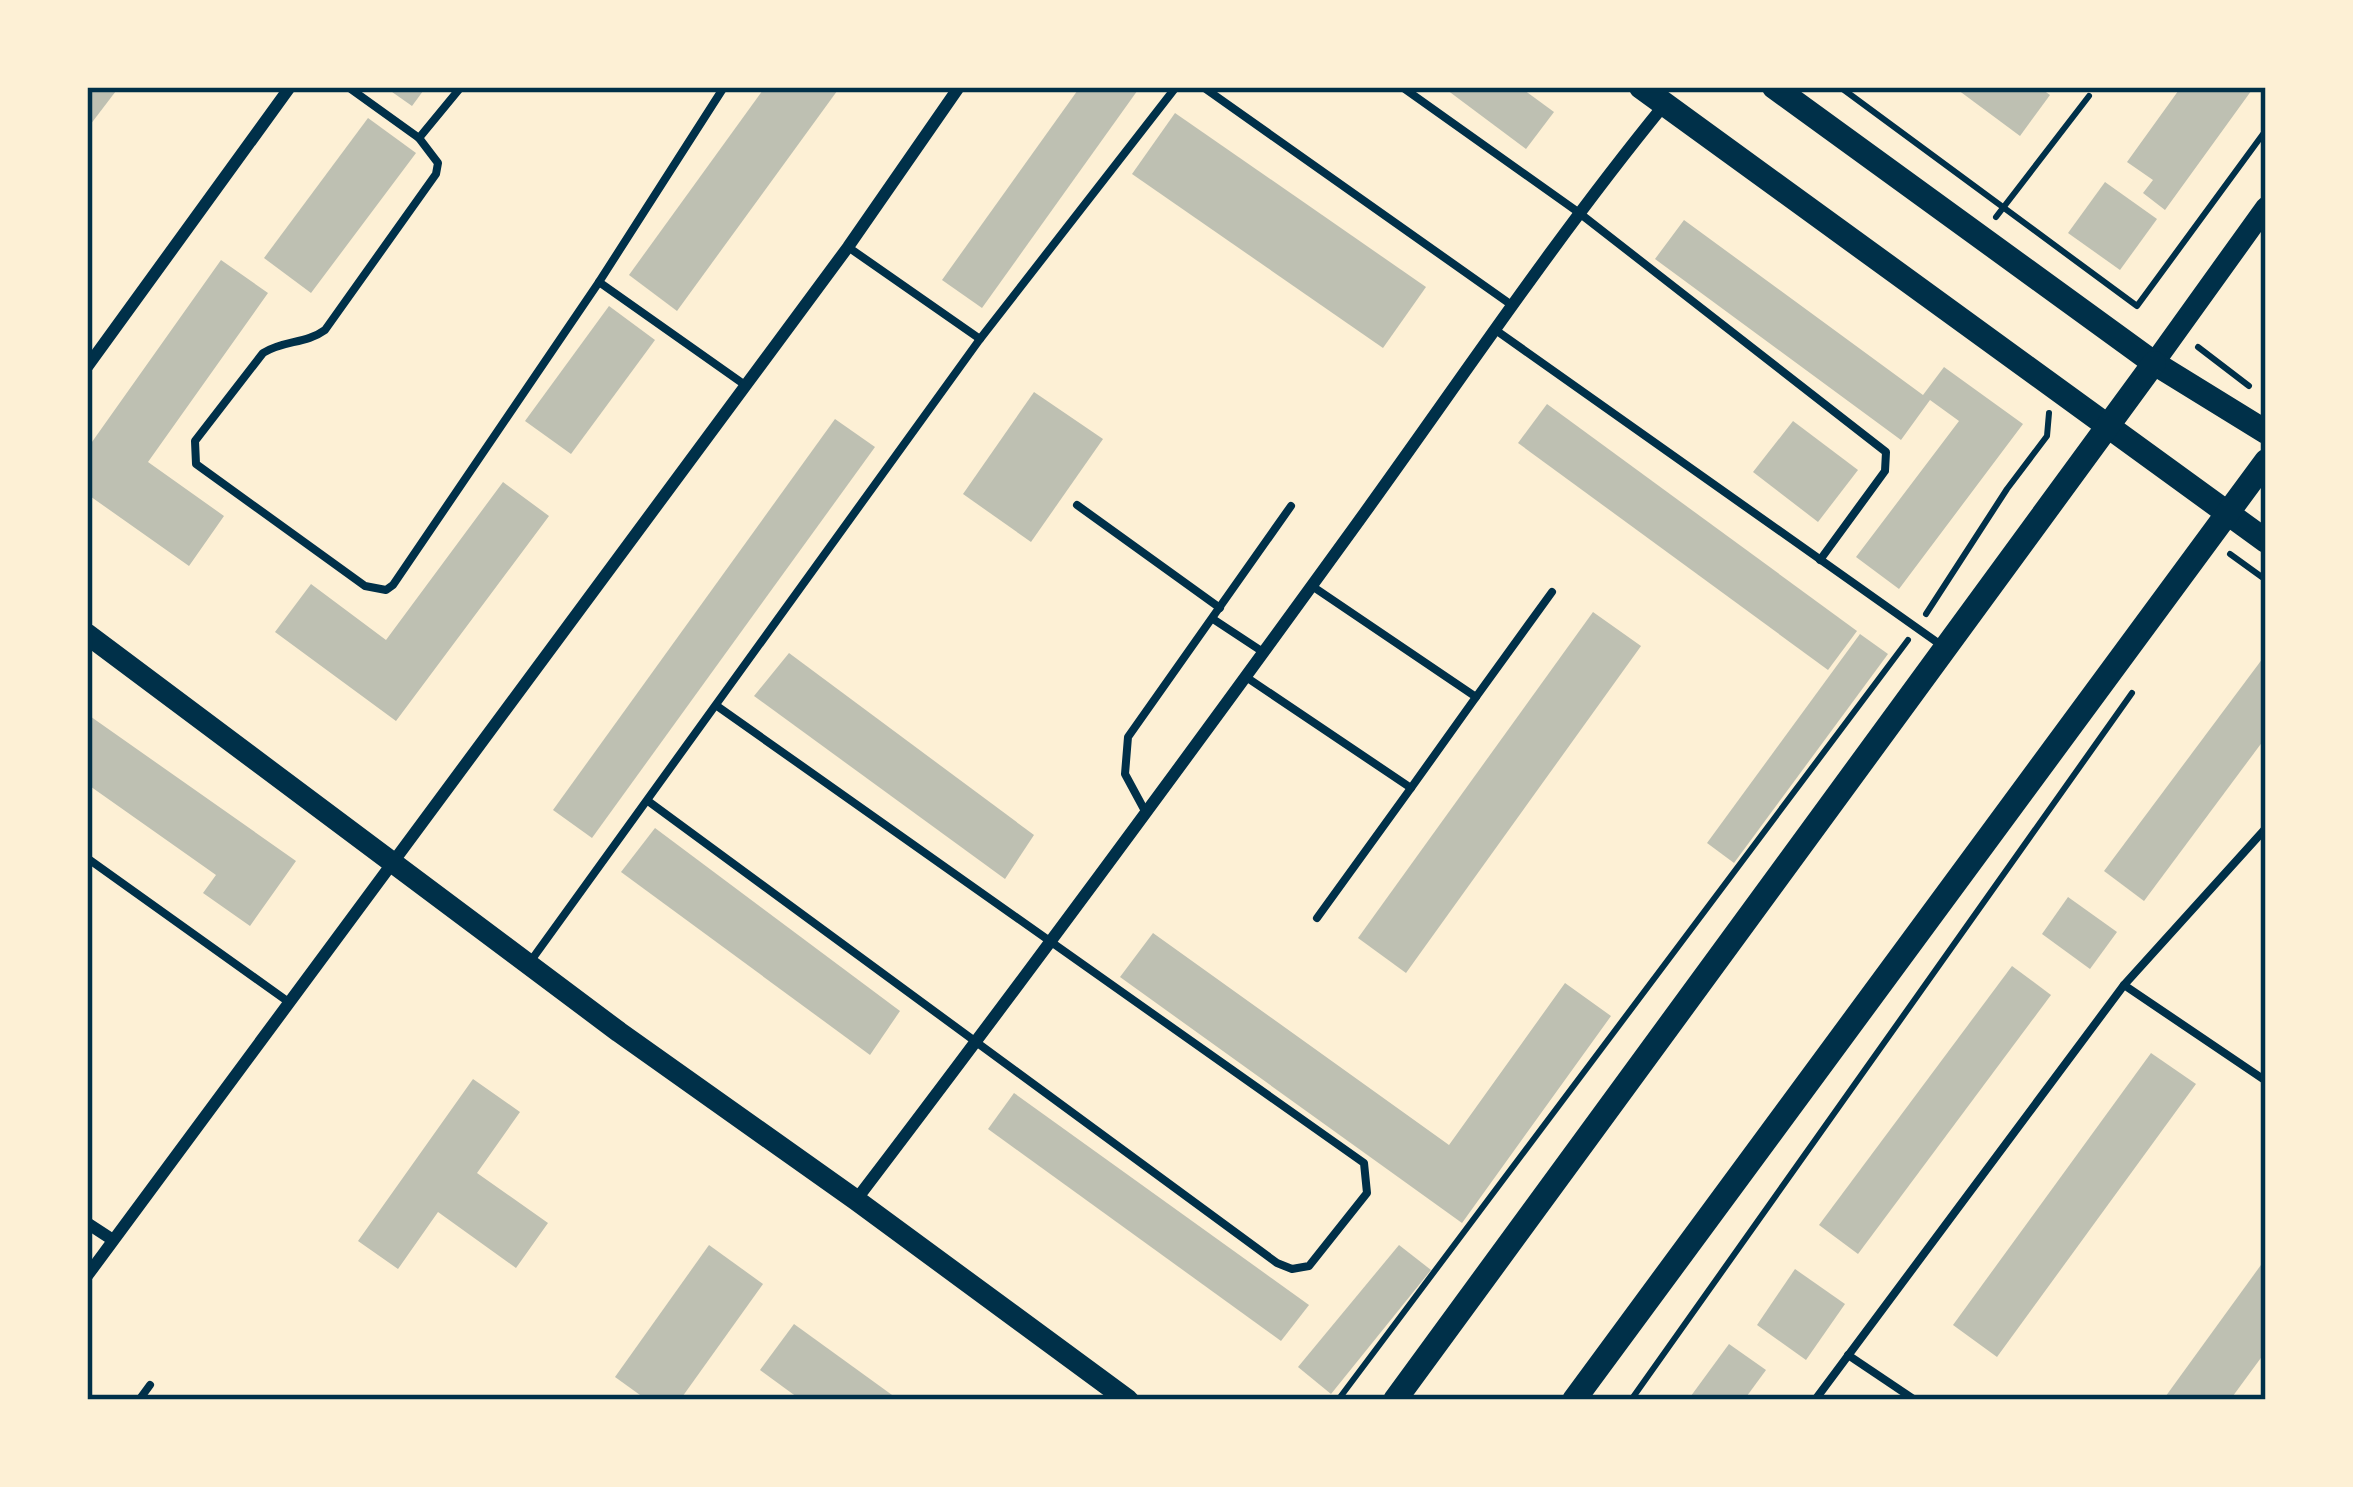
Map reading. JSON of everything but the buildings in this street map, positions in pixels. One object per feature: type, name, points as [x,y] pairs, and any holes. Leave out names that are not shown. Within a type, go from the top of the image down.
[{"type":"main road","points":[[1641,87],[2266,541]]},
{"type":"main road","points":[[1774,87],[2155,363],[2266,432]]},
{"type":"main road","points":[[1395,1400],[2266,207]]},
{"type":"main road","points":[[1574,1400],[2266,461]]},
{"type":"main road","points":[[87,634],[619,1032],[1128,1400]]},
{"type":"street","points":[[87,367],[290,87]]},
{"type":"street","points":[[87,1276],[848,247],[959,87]]},
{"type":"street","points":[[856,1200],[1246,677],[1515,307],[1578,212],[1665,105]]},
{"type":"street","points":[[87,1222],[113,1240]]},
{"type":"lane","points":[[348,87],[419,138],[438,163],[436,174],[325,330],[263,353],[195,441],[196,464],[365,586],[386,590],[599,282],[724,87]]},
{"type":"lane","points":[[419,138],[461,87]]},
{"type":"lane","points":[[530,963],[980,339],[1176,87]]},
{"type":"lane","points":[[1204,87],[1515,307]]},
{"type":"lane","points":[[1402,87],[1578,212],[1886,452],[1885,471],[1820,560]]},
{"type":"lane","points":[[848,247],[980,339]]},
{"type":"lane","points":[[599,282],[745,385]]},
{"type":"lane","points":[[1497,331],[1946,648]]},
{"type":"lane","points":[[1077,505],[1220,608]]},
{"type":"lane","points":[[1146,813],[1125,774],[1128,737],[1291,506]]},
{"type":"lane","points":[[1312,586],[1476,697]]},
{"type":"lane","points":[[1317,918],[1552,592]]},
{"type":"lane","points":[[1213,619],[1264,652]]},
{"type":"lane","points":[[1246,677],[1411,788]]},
{"type":"lane","points":[[648,801],[1276,1263],[1292,1269],[1310,1266],[1367,1193],[1364,1163],[717,706]]},
{"type":"lane","points":[[1815,1400],[2124,985],[2266,828]]},
{"type":"lane","points":[[87,858],[291,1004]]},
{"type":"lane","points":[[2124,985],[2266,1081]]},
{"type":"lane","points":[[1848,1355],[1915,1400]]},
{"type":"lane","points":[[140,1400],[150,1385]]},
{"type":"path","points":[[1840,87],[2137,306],[2266,130]]},
{"type":"path","points":[[1980,238],[2089,96]]},
{"type":"path","points":[[2190,341],[2266,399]]},
{"type":"path","points":[[1338,1400],[1918,627],[2047,436],[2047,417],[2062,390]]},
{"type":"path","points":[[2230,554],[2266,580]]},
{"type":"path","points":[[1631,1400],[2142,680]]}]
